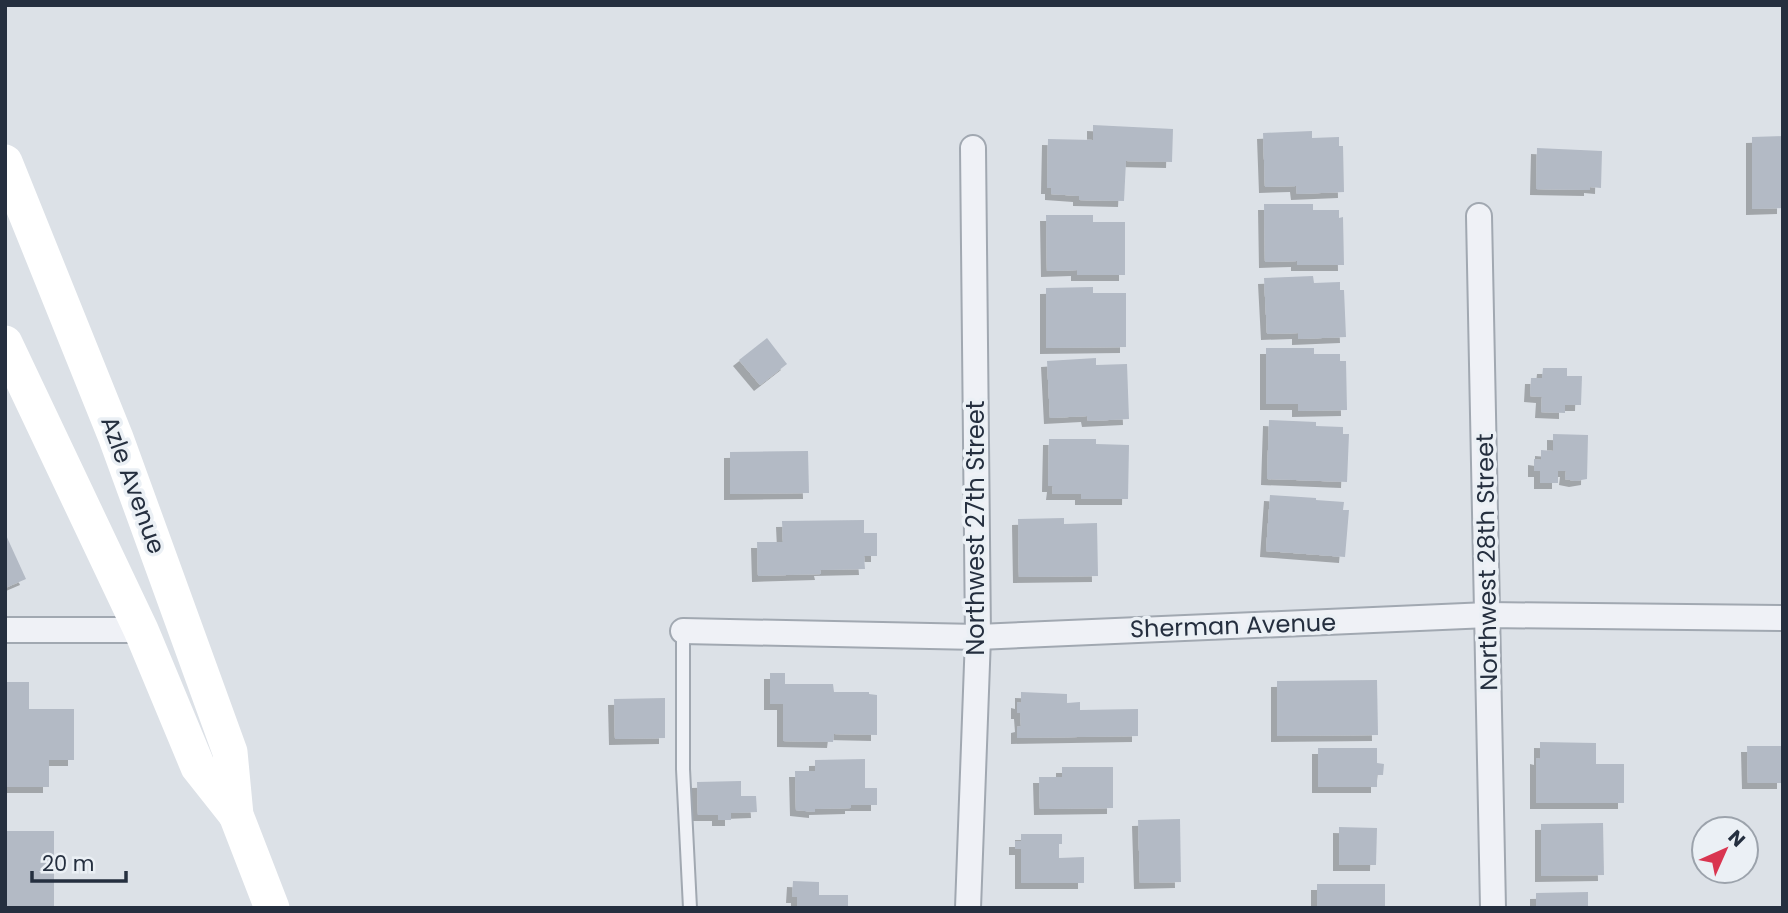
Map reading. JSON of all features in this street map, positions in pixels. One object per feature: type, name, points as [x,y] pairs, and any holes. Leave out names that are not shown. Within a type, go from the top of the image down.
[{"type":"main road","name":"Azle Avenue","points":[[5,162],[116,438],[230,752],[236,815],[272,908]]},
{"type":"main road","name":"Azle Avenue","points":[[5,343],[141,630],[198,767],[236,815]]},
{"type":"street","name":"Northwest 27th Street","points":[[968,908],[978,637],[973,148]]},
{"type":"street","name":"Northwest 28th Street","points":[[1479,216],[1493,908]]},
{"type":"street","name":"Sherman Avenue","points":[[683,631],[978,637],[1488,615],[1783,618]]},
{"type":"street","points":[[5,630],[141,630]]},
{"type":"lane","points":[[683,631],[682,769],[691,908]]},
{"type":"building","points":[[1093,125],[1173,129],[1172,162],[1126,161],[1124,201],[1079,200],[1079,196],[1051,194],[1051,188],[1047,188],[1048,139],[1093,140]]},
{"type":"building","points":[[1312,131],[1312,138],[1339,137],[1339,146],[1343,146],[1344,192],[1297,194],[1296,186],[1265,187],[1263,133]]},
{"type":"building","points":[[1783,136],[1783,208],[1752,209],[1752,137]]},
{"type":"building","points":[[1537,148],[1602,151],[1601,188],[1536,189]]},
{"type":"building","points":[[1264,204],[1313,204],[1313,210],[1339,210],[1339,218],[1343,217],[1344,265],[1297,265],[1297,261],[1265,262]]},
{"type":"building","points":[[1046,215],[1093,215],[1093,222],[1125,222],[1125,275],[1077,275],[1077,270],[1047,271]]},
{"type":"building","points":[[1313,276],[1314,283],[1340,282],[1340,290],[1344,290],[1346,337],[1298,339],[1298,333],[1267,334],[1264,278]]},
{"type":"building","points":[[1093,287],[1093,293],[1126,293],[1126,347],[1046,348],[1046,288]]},
{"type":"building","points":[[767,338],[787,364],[760,385],[739,360]]},
{"type":"building","points":[[1266,348],[1314,348],[1314,354],[1340,354],[1340,361],[1346,361],[1347,410],[1298,411],[1298,404],[1266,404]]},
{"type":"building","points":[[1096,358],[1096,365],[1127,364],[1129,419],[1088,421],[1087,416],[1050,418],[1047,361]]},
{"type":"building","points":[[1543,368],[1567,368],[1567,376],[1582,376],[1581,405],[1565,405],[1565,413],[1541,412],[1542,397],[1530,396],[1531,378],[1542,378]]},
{"type":"building","points":[[1269,420],[1316,422],[1316,426],[1343,427],[1343,434],[1349,434],[1347,482],[1267,479]]},
{"type":"building","points":[[1553,434],[1588,435],[1587,479],[1565,479],[1566,471],[1558,471],[1558,483],[1540,483],[1540,471],[1534,471],[1534,459],[1541,460],[1541,450],[1553,451]]},
{"type":"building","points":[[1049,439],[1096,439],[1096,444],[1129,445],[1128,499],[1081,499],[1081,494],[1052,494],[1053,486],[1048,486]]},
{"type":"building","points":[[808,451],[809,493],[730,494],[730,452]]},
{"type":"building","points":[[1270,495],[1344,502],[1343,510],[1349,510],[1345,557],[1266,551]]},
{"type":"building","points":[[1064,518],[1064,524],[1097,523],[1098,576],[1019,577],[1018,519]]},
{"type":"building","points":[[864,520],[864,533],[877,533],[877,556],[864,556],[865,569],[820,570],[821,574],[758,576],[757,542],[783,542],[782,521]]},
{"type":"building","points":[[5,533],[26,579],[5,588]]},
{"type":"building","points":[[770,673],[785,673],[785,684],[833,684],[834,692],[869,692],[877,695],[877,735],[834,734],[833,742],[783,741],[783,704],[770,704]]},
{"type":"building","points":[[1377,680],[1378,735],[1277,736],[1277,681]]},
{"type":"building","points":[[5,682],[29,682],[29,709],[74,709],[74,760],[49,760],[49,787],[5,787]]},
{"type":"building","points":[[1021,692],[1067,694],[1067,703],[1080,702],[1080,710],[1138,709],[1138,736],[1017,738],[1017,727],[1021,726],[1017,702],[1021,703]]},
{"type":"building","points":[[665,698],[665,738],[615,739],[614,699]]},
{"type":"building","points":[[1540,742],[1596,743],[1596,764],[1624,764],[1624,803],[1536,803],[1536,758],[1540,759]]},
{"type":"building","points":[[1747,746],[1783,746],[1783,783],[1748,783]]},
{"type":"building","points":[[1318,748],[1377,748],[1377,763],[1384,764],[1383,775],[1377,775],[1377,787],[1318,787]]},
{"type":"building","points":[[865,759],[865,788],[877,788],[877,805],[815,809],[815,812],[796,810],[795,771],[815,771],[815,760]]},
{"type":"building","points":[[1062,767],[1113,767],[1113,808],[1040,809],[1039,777],[1062,777]]},
{"type":"building","points":[[741,781],[741,796],[756,796],[757,812],[731,813],[731,820],[718,820],[718,815],[698,815],[697,782]]},
{"type":"building","points":[[1180,819],[1181,882],[1140,883],[1138,820]]},
{"type":"building","points":[[1603,823],[1604,875],[1541,876],[1541,824]]},
{"type":"building","points":[[1339,827],[1377,828],[1376,865],[1339,865]]},
{"type":"building","points":[[5,831],[54,831],[54,908],[5,908]]},
{"type":"building","points":[[1021,834],[1062,834],[1059,858],[1084,857],[1084,883],[1021,883],[1021,849],[1015,849],[1015,841],[1021,841]]},
{"type":"building","points":[[793,881],[819,882],[819,895],[848,895],[848,908],[797,908],[797,897],[792,897]]},
{"type":"building","points":[[1317,884],[1385,884],[1385,908],[1317,908]]},
{"type":"building","points":[[1588,892],[1588,908],[1536,908],[1536,893]]}]
